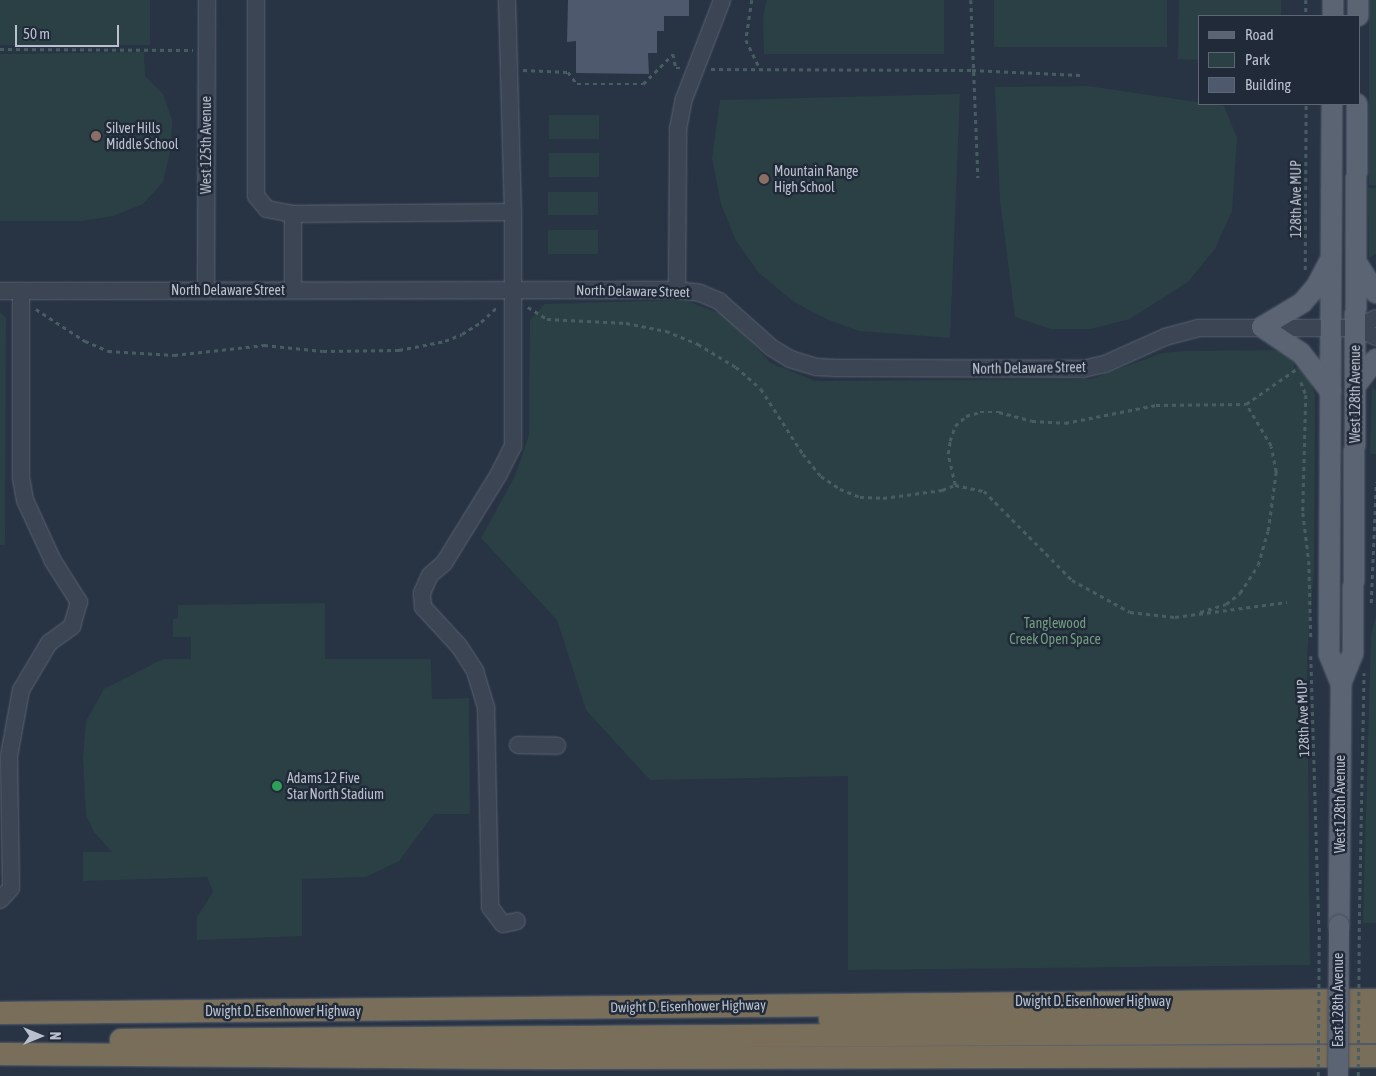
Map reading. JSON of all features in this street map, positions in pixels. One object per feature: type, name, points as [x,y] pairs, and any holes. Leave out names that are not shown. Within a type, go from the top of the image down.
[{"type":"highway","name":"Dwight D. Eisenhower Highway","points":[[0,1013],[1376,1000]]},
{"type":"highway","points":[[0,1024],[1376,1016]]},
{"type":"highway","points":[[0,1040],[1376,1032]]},
{"type":"highway","points":[[0,1054],[541,1058],[1376,1056]]},
{"type":"main road","points":[[1333,0],[1333,15]]},
{"type":"main road","points":[[1358,0],[1358,15]]},
{"type":"main road","name":"West 128th Avenue","points":[[1332,105],[1329,654],[1341,682]]},
{"type":"main road","name":"West 128th Avenue","points":[[1339,925],[1341,682],[1353,654],[1357,105]]},
{"type":"main road","points":[[1331,392],[1301,353],[1262,327],[1302,303],[1316,287],[1332,257]]},
{"type":"main road","points":[[1356,262],[1376,293]]},
{"type":"main road","points":[[1355,386],[1376,359]]},
{"type":"main road","name":"East 128th Avenue","points":[[1338,1076],[1339,925]]},
{"type":"street","name":"West 125th Avenue","points":[[206,290],[207,0]]},
{"type":"street","points":[[256,0],[256,196],[267,209],[293,214],[513,212]]},
{"type":"street","points":[[507,0],[507,70],[513,212],[515,419],[512,446],[499,474],[444,563],[430,576],[422,593],[423,607],[460,646],[474,672],[486,708],[490,907],[503,924],[517,921]]},
{"type":"street","points":[[677,290],[678,129],[684,100],[722,0]]},
{"type":"street","points":[[293,214],[293,290]]},
{"type":"street","points":[[0,900],[11,888],[9,756],[21,690],[49,643],[72,626],[79,602],[53,561],[25,500],[21,478],[21,290]]},
{"type":"street","name":"North Delaware Street","points":[[0,291],[677,290],[700,293],[718,301],[772,348],[790,359],[826,368],[1083,369],[1105,364],[1186,330],[1209,327],[1355,328],[1376,337]]},
{"type":"street","name":"North Delaware Street","points":[[1355,328],[1376,318]]},
{"type":"street","points":[[518,745],[557,746]]},
{"type":"path","points":[[752,0],[746,40],[760,69]]},
{"type":"path","points":[[972,0],[972,70],[978,178]]},
{"type":"path","points":[[1306,0],[1306,15]]},
{"type":"path","points":[[0,49],[195,50]]},
{"type":"path","points":[[507,70],[568,72],[577,84],[643,84],[673,54],[676,68],[972,70],[1080,75]]},
{"type":"path","name":"128th Ave MUP","points":[[1305,276],[1306,105]]},
{"type":"path","points":[[21,309],[39,309],[84,341],[108,351],[174,356],[264,345],[332,352],[399,350],[445,341],[462,334],[481,322],[498,306]]},
{"type":"path","points":[[528,307],[547,319],[626,323],[666,331],[698,344],[736,367],[761,389],[803,454],[821,476],[840,489],[860,497],[883,498],[942,490],[955,485],[984,491],[1047,557],[1072,580],[1102,600],[1143,616],[1194,614],[1286,602]]},
{"type":"path","points":[[955,485],[948,454],[955,426],[966,416],[980,412],[1064,424],[1156,405],[1246,404],[1296,370],[1299,366]]},
{"type":"path","points":[[1296,370],[1306,395],[1304,513],[1309,561],[1311,645]]},
{"type":"path","points":[[1194,614],[1226,604],[1240,593],[1258,566],[1268,531],[1276,472],[1271,446],[1246,404]]},
{"type":"path","points":[[1370,608],[1376,482]]},
{"type":"path","name":"128th Ave MUP","points":[[1311,654],[1319,925],[1318,1076]]},
{"type":"path","points":[[1358,1076],[1364,663]]},
{"type":"green space","points":[[0,0],[150,0],[150,45],[0,45]]},
{"type":"green space","points":[[767,0],[944,0],[944,54],[764,54],[763,16]]},
{"type":"green space","points":[[994,0],[1167,0],[1167,47],[994,47]]},
{"type":"green space","points":[[1179,0],[1281,0],[1281,15],[1198,15],[1198,60],[1178,59]]},
{"type":"green space","points":[[1369,0],[1376,0],[1376,185],[1369,185]]},
{"type":"green space","points":[[144,52],[145,76],[163,94],[172,120],[171,148],[163,182],[143,204],[113,216],[82,221],[0,221],[0,54]]},
{"type":"green space","points":[[1088,86],[1198,102],[1198,105],[1224,106],[1237,138],[1232,211],[1215,249],[1188,282],[1130,319],[1091,329],[1051,329],[1015,317],[1000,200],[995,87]]},
{"type":"green space","points":[[960,94],[950,338],[859,331],[826,319],[794,302],[759,273],[736,241],[721,204],[712,158],[720,100]]},
{"type":"green space","points":[[549,115],[599,115],[599,139],[549,139]]},
{"type":"green space","points":[[549,153],[599,153],[599,177],[549,177]]},
{"type":"green space","points":[[1368,188],[1376,188],[1376,254],[1369,258]]},
{"type":"green space","points":[[548,192],[598,192],[598,215],[548,215]]},
{"type":"green space","points":[[548,230],[598,230],[598,254],[548,254]]},
{"type":"green space","name":"Tanglewood Creek Open Space","points":[[684,300],[724,315],[771,363],[815,381],[1091,379],[1162,353],[1185,351],[1273,350],[1289,354],[1295,358],[1294,367],[1307,369],[1315,395],[1314,570],[1307,655],[1310,965],[848,970],[848,776],[650,780],[586,710],[557,620],[481,538],[515,476],[529,435],[530,320],[545,304]]},
{"type":"green space","points":[[0,312],[6,318],[5,545],[0,545]]},
{"type":"green space","points":[[1372,387],[1376,390],[1376,454],[1370,454]]},
{"type":"green space","name":"Adams 12 Five Star North Stadium","points":[[325,603],[325,659],[431,659],[432,699],[469,698],[470,814],[434,814],[399,861],[366,877],[302,879],[302,936],[197,940],[197,917],[213,892],[207,877],[83,881],[83,852],[112,852],[94,832],[86,815],[83,758],[86,721],[104,689],[163,659],[191,659],[191,637],[173,637],[173,619],[178,618],[178,605]]},
{"type":"green space","points":[[1376,616],[1376,923],[1363,923],[1371,635]]},
{"type":"building","points":[[568,0],[689,0],[689,16],[664,16],[664,31],[657,31],[657,53],[648,53],[649,74],[576,73],[576,41],[567,42]]},
{"type":"place","name":"Silver Hills Middle School","points":[[96,136]]},
{"type":"place","name":"Mountain Range High School","points":[[764,179]]},
{"type":"place","name":"Adams 12 Five Star North Stadium","points":[[277,786]]}]
